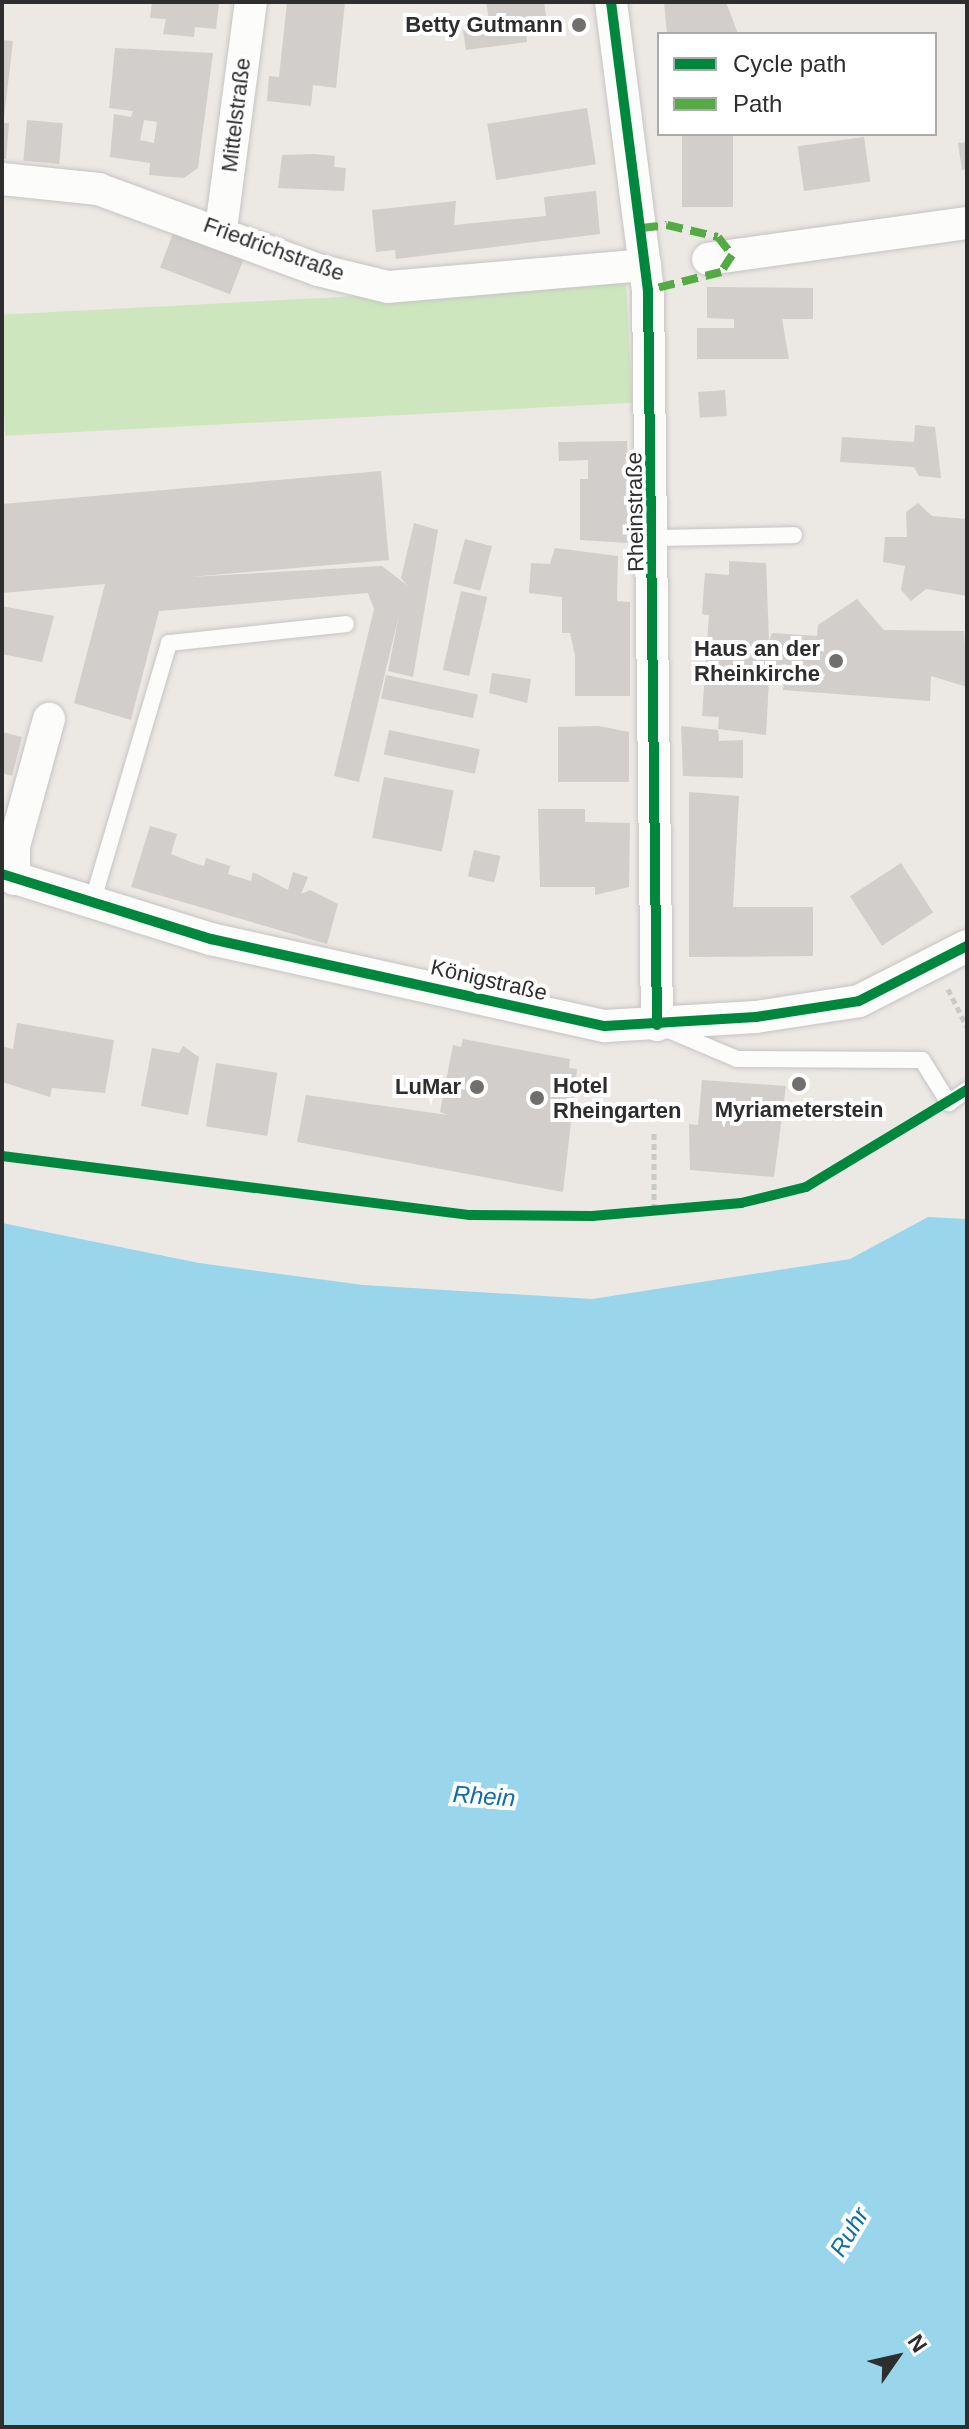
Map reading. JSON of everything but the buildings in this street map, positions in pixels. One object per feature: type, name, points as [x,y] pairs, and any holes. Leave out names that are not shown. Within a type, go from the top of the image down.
[{"type":"street","name":"Mittelstraße","points":[[221,229],[251,2]]},
{"type":"street","name":"Rheinstraße","points":[[611,2],[645,265],[656,538],[657,1025]]},
{"type":"street","name":"Friedrichstraße","points":[[2,179],[98,189],[221,229],[318,270],[388,287],[645,265]]},
{"type":"street","points":[[708,259],[967,223]]},
{"type":"street","points":[[8,876],[49,719]]},
{"type":"street","name":"Königstraße","points":[[8,876],[211,939],[605,1026],[657,1025],[859,1001],[967,946]]},
{"type":"lane","points":[[656,538],[794,535]]},
{"type":"lane","points":[[92,903],[169,643],[346,624]]},
{"type":"lane","points":[[657,1025],[737,1059],[922,1060],[949,1103],[967,1090]]},
{"type":"path","points":[[935,962],[967,1027]]},
{"type":"path","points":[[654,1132],[654,1209]]},
{"type":"green space","points":[[626,282],[632,403],[5,436],[2,315]]},
{"type":"water","points":[[928,1217],[967,1219],[967,2427],[2,2427],[2,1223],[199,1263],[363,1285],[592,1299],[850,1259]]},
{"type":"marked path","points":[[642,228],[667,225],[718,237],[732,255],[721,272],[648,290]]},
{"type":"cycle path","points":[[611,2],[648,290],[657,1025]]},
{"type":"cycle path","points":[[2,874],[211,939],[605,1026],[756,1017],[859,1001],[967,946]]},
{"type":"cycle path","points":[[2,1156],[470,1215],[592,1216],[741,1203],[806,1187],[967,1090]]},
{"type":"place","name":"Betty Gutmann","points":[[579,25]]},
{"type":"place","name":"Haus an der Rheinkirche","points":[[836,661]]},
{"type":"place","name":"Myriameterstein","points":[[799,1084]]},
{"type":"place","name":"LuMar","points":[[477,1087]]},
{"type":"place","name":"Hotel Rheingarten","points":[[537,1098]]},
{"type":"water label","name":"Rhein","points":[[484,1796]]},
{"type":"water label","name":"Ruhr","points":[[849,2232]]}]
